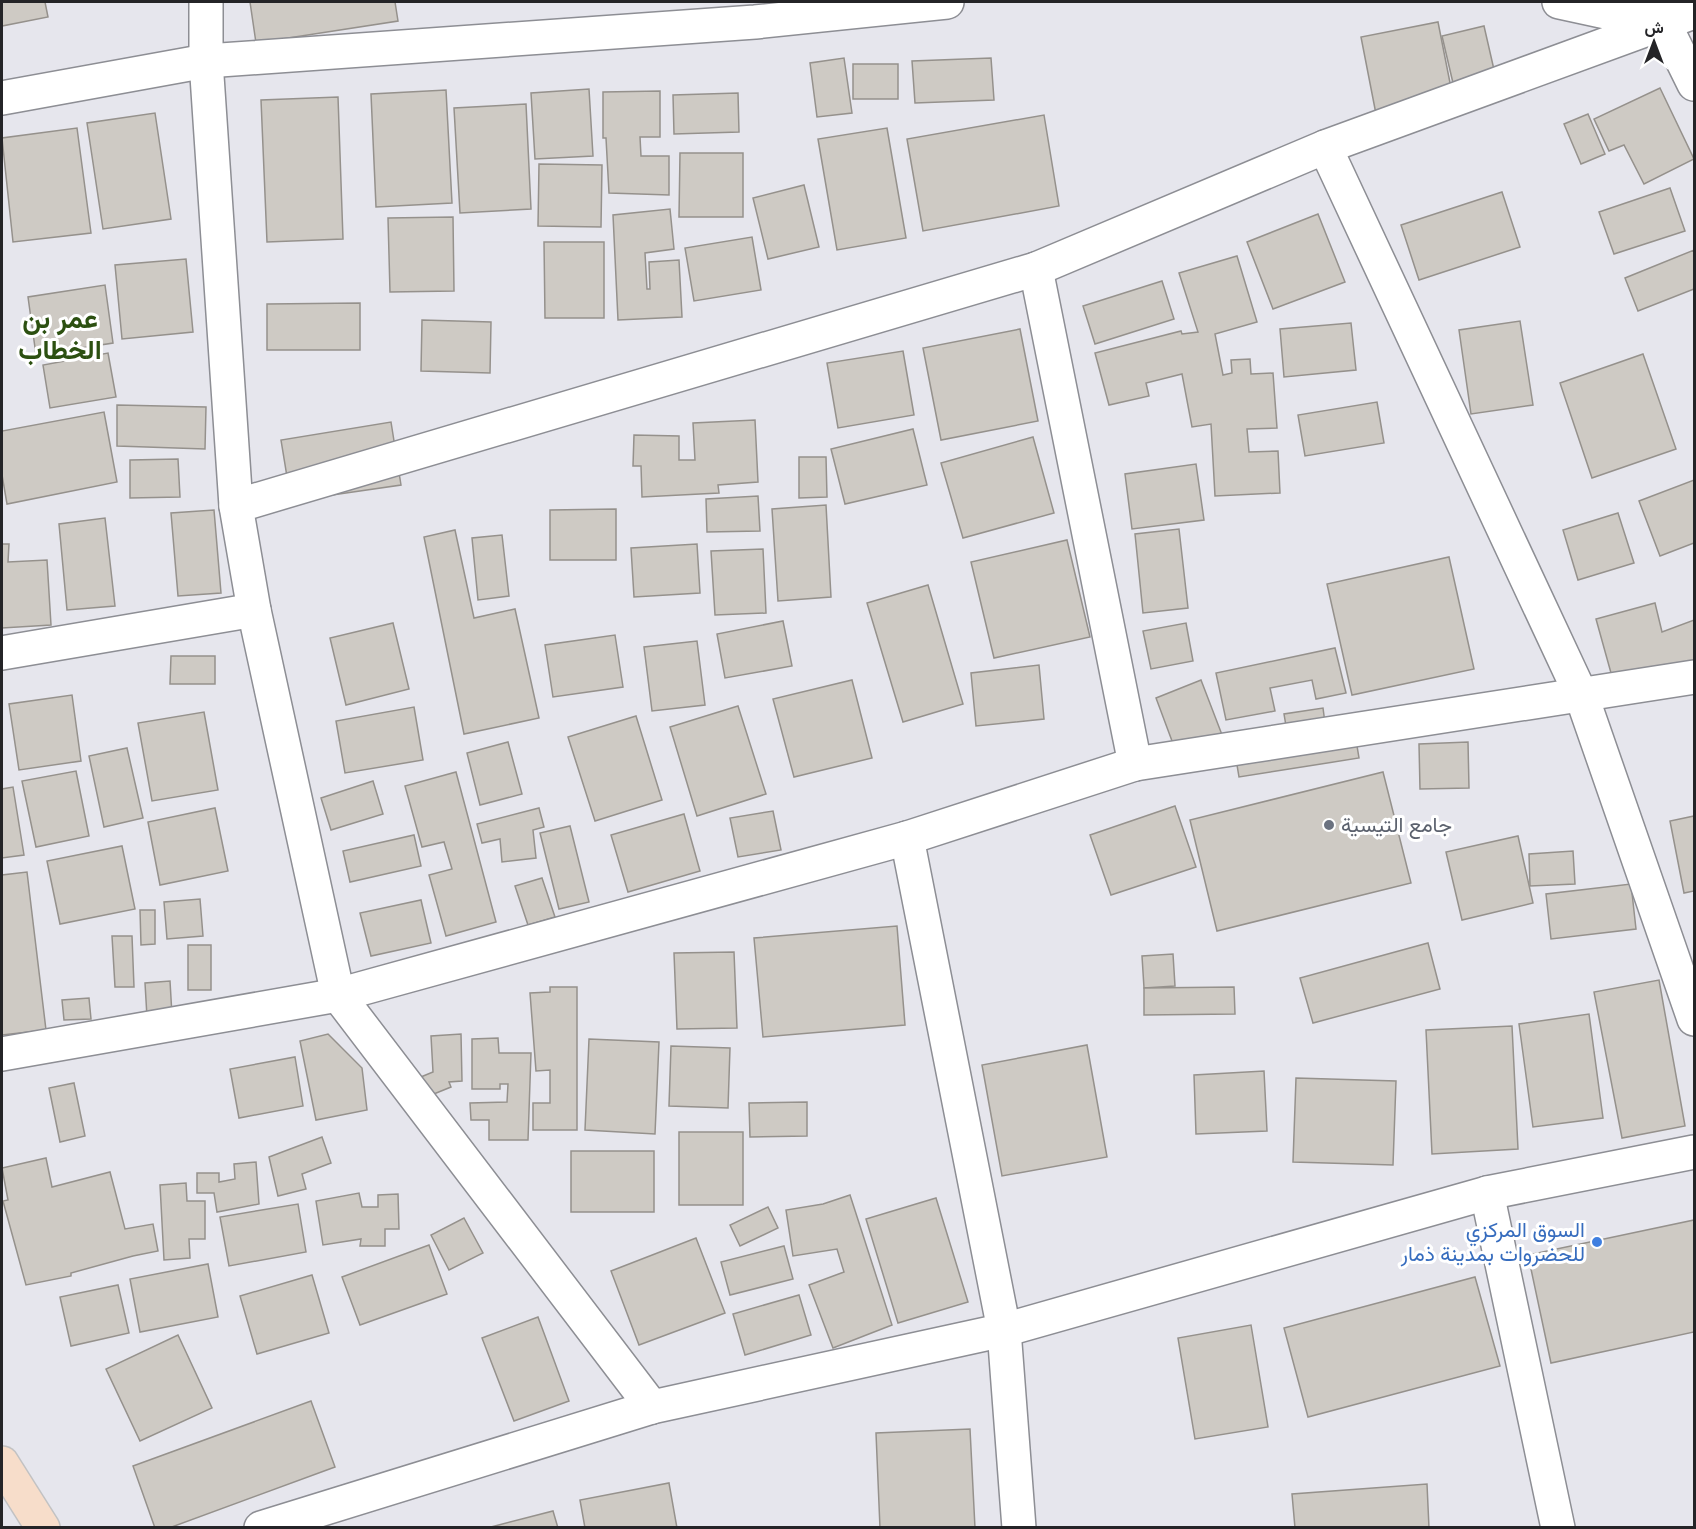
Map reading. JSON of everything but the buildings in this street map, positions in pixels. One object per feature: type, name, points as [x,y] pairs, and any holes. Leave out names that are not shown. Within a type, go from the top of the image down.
[{"type":"main road","points":[[2,1463],[43,1527]]},
{"type":"street","points":[[206,2],[206,61],[236,506],[254,610],[338,995],[652,1407]]},
{"type":"street","points":[[2,98],[206,61],[755,22],[947,2]]},
{"type":"street","points":[[1559,2],[1659,13],[1695,12]]},
{"type":"street","points":[[236,506],[1036,269],[1325,147],[1659,13]]},
{"type":"street","points":[[1659,13],[1695,84]]},
{"type":"street","points":[[1325,147],[1582,697],[1695,1019]]},
{"type":"street","points":[[1036,269],[1136,764]]},
{"type":"street","points":[[2,652],[254,610]]},
{"type":"street","points":[[2,1054],[338,995],[907,838],[1136,764],[1582,697],[1695,677]]},
{"type":"street","points":[[907,838],[1004,1330],[1019,1527]]},
{"type":"street","points":[[261,1527],[652,1407],[1004,1330],[1487,1193],[1695,1152]]},
{"type":"street","points":[[1487,1193],[1558,1527]]},
{"type":"place","name":"جامع التيسية","points":[[1329,825]]},
{"type":"place","name":"السوق المركزي للحضروات بمدينة ذمار","points":[[1597,1242]]},
{"type":"district","name":"عمر بن الخطاب","points":[[60,334]]}]
